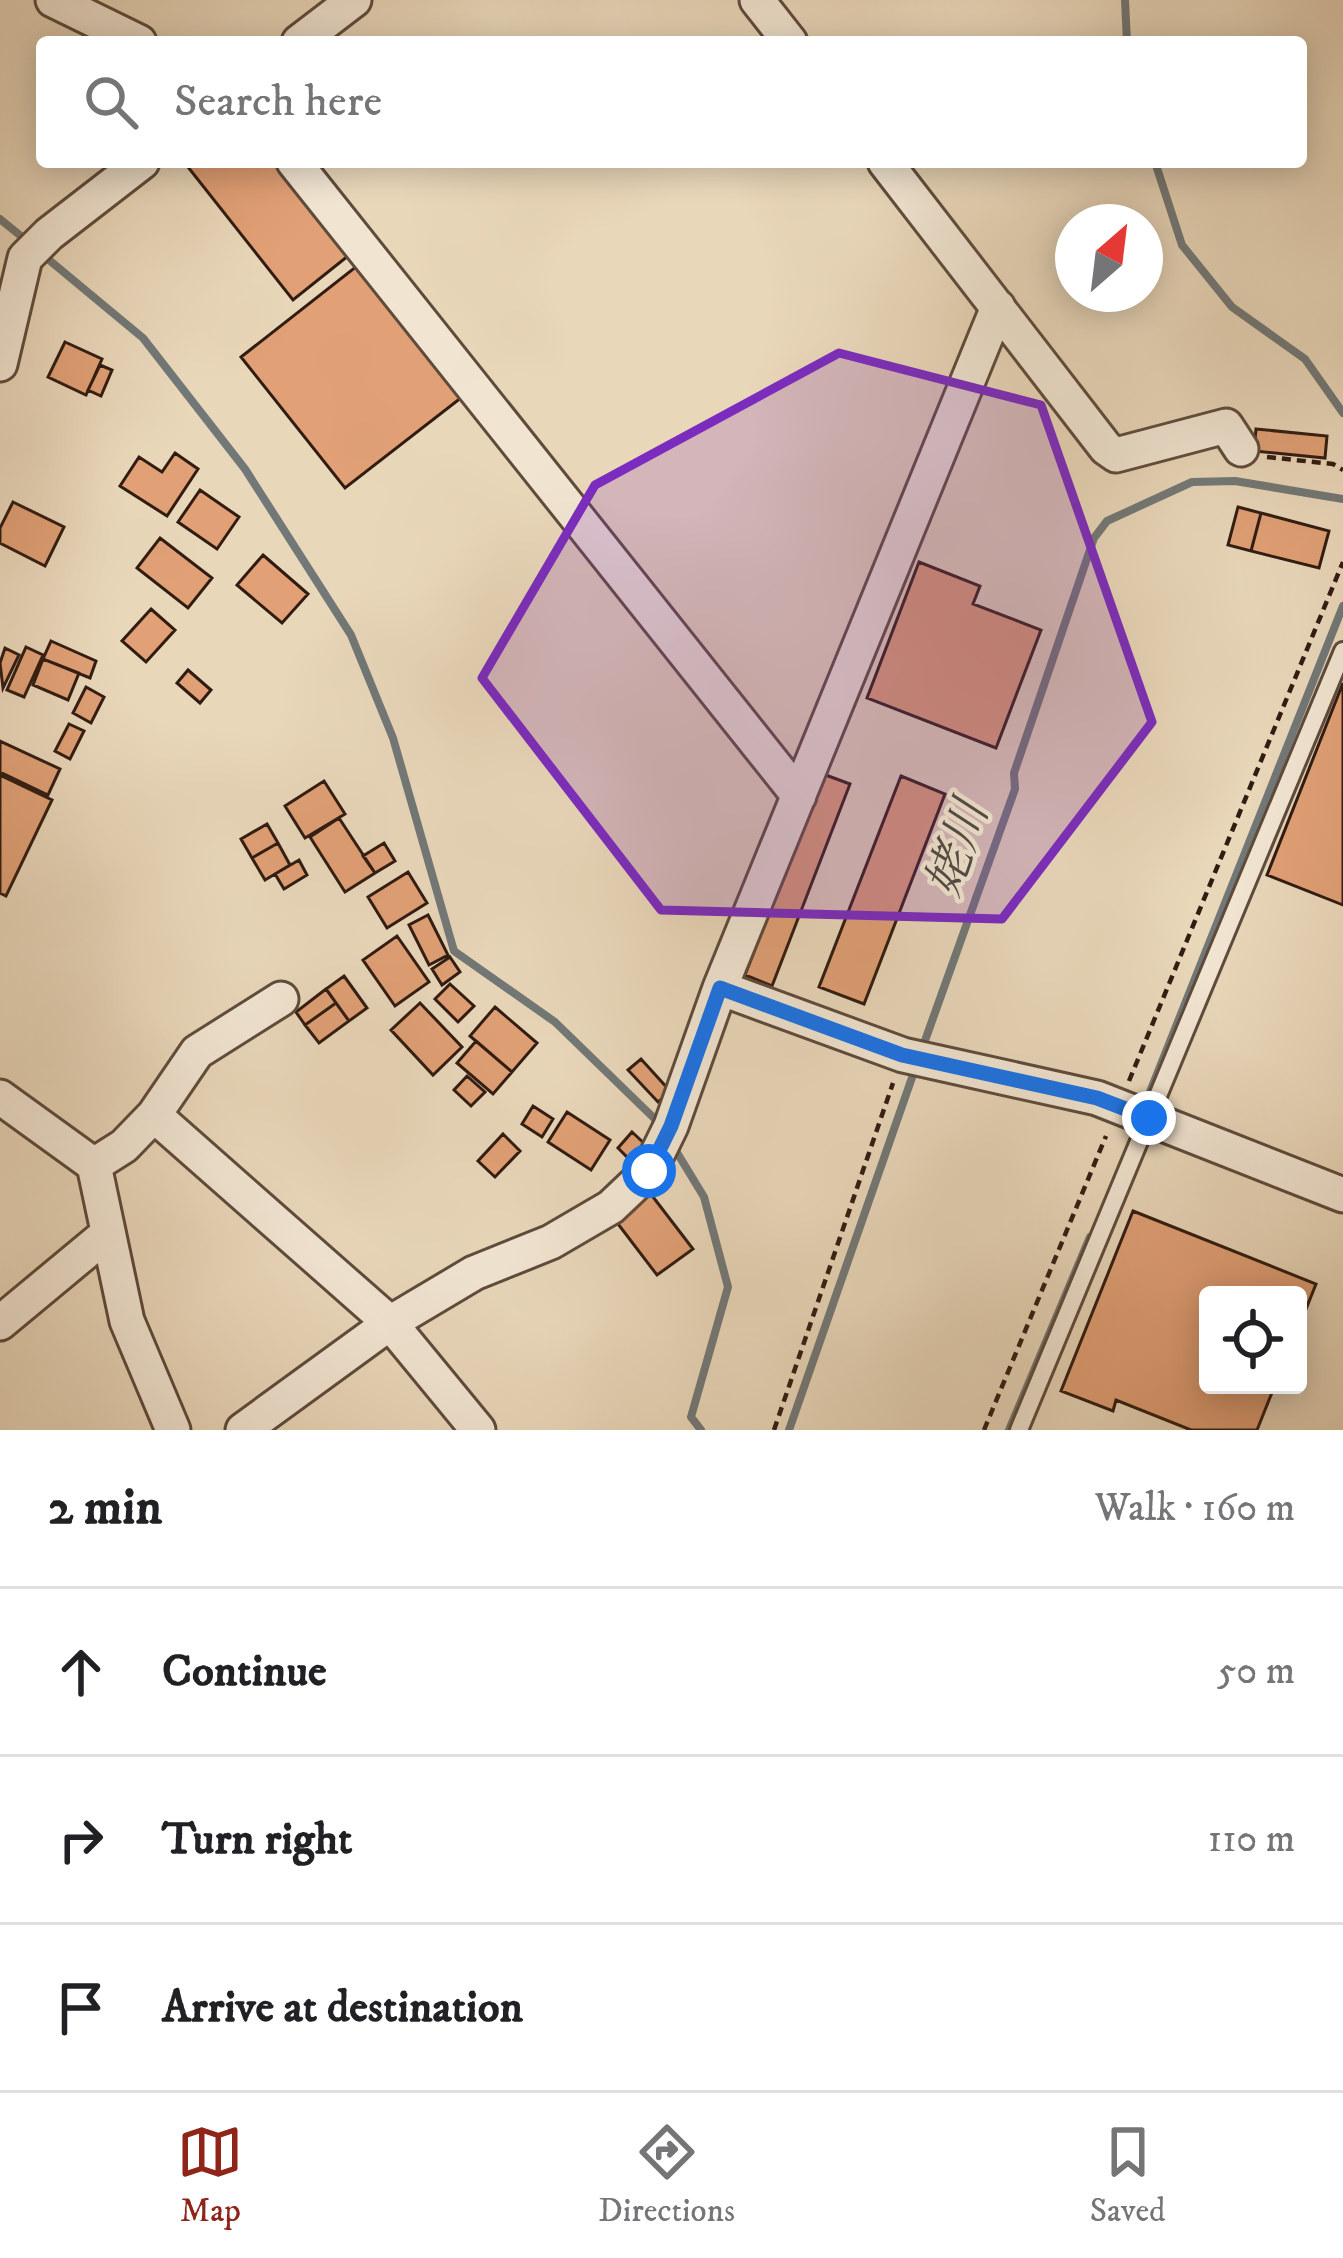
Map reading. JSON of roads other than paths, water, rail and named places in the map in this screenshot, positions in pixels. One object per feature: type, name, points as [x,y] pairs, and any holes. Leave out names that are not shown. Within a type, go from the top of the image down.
[{"type":"street","points":[[53,0],[127,36]]},
{"type":"street","points":[[307,36],[354,0]]},
{"type":"street","points":[[758,0],[785,36]]},
{"type":"street","points":[[0,364],[25,258],[134,168]]},
{"type":"street","points":[[299,168],[799,796]]},
{"type":"street","points":[[890,168],[1106,448],[1116,455],[1226,427],[1241,449]]},
{"type":"street","points":[[243,1430],[390,1323],[474,1273],[551,1242],[610,1207],[649,1171],[998,307]]},
{"type":"street","points":[[720,988],[902,1055],[1097,1098],[1343,1195]]},
{"type":"street","points":[[94,1165],[124,1146],[154,1115],[197,1052],[281,999]]},
{"type":"street","points":[[0,1097],[94,1165],[127,1322],[173,1430]]},
{"type":"street","points":[[154,1115],[390,1323],[478,1430]]},
{"type":"street","points":[[0,1323],[106,1235]]},
{"type":"lane","points":[[1018,1430],[1134,1112],[1343,651]]},
{"type":"waterway","name":"姥川","points":[[1125,0],[1127,36]]},
{"type":"waterway","name":"姥川","points":[[1157,168],[1182,245],[1232,307],[1305,359],[1343,413]]},
{"type":"waterway","points":[[0,219],[27,241]]},
{"type":"waterway","points":[[43,255],[143,338],[245,469],[351,635],[393,738],[454,951],[555,1022],[659,1123]]},
{"type":"waterway","name":"姥川","points":[[922,1049],[1015,789],[1014,773],[1094,538],[1107,521],[1192,482],[1235,481],[1343,499]]},
{"type":"waterway","points":[[1144,1107],[1343,606]]},
{"type":"waterway","name":"姥川","points":[[789,1430],[915,1069]]},
{"type":"waterway","points":[[673,1146],[704,1197],[728,1287],[691,1417],[701,1430]]},
{"type":"waterway","points":[[1009,1430],[1090,1237]]}]
